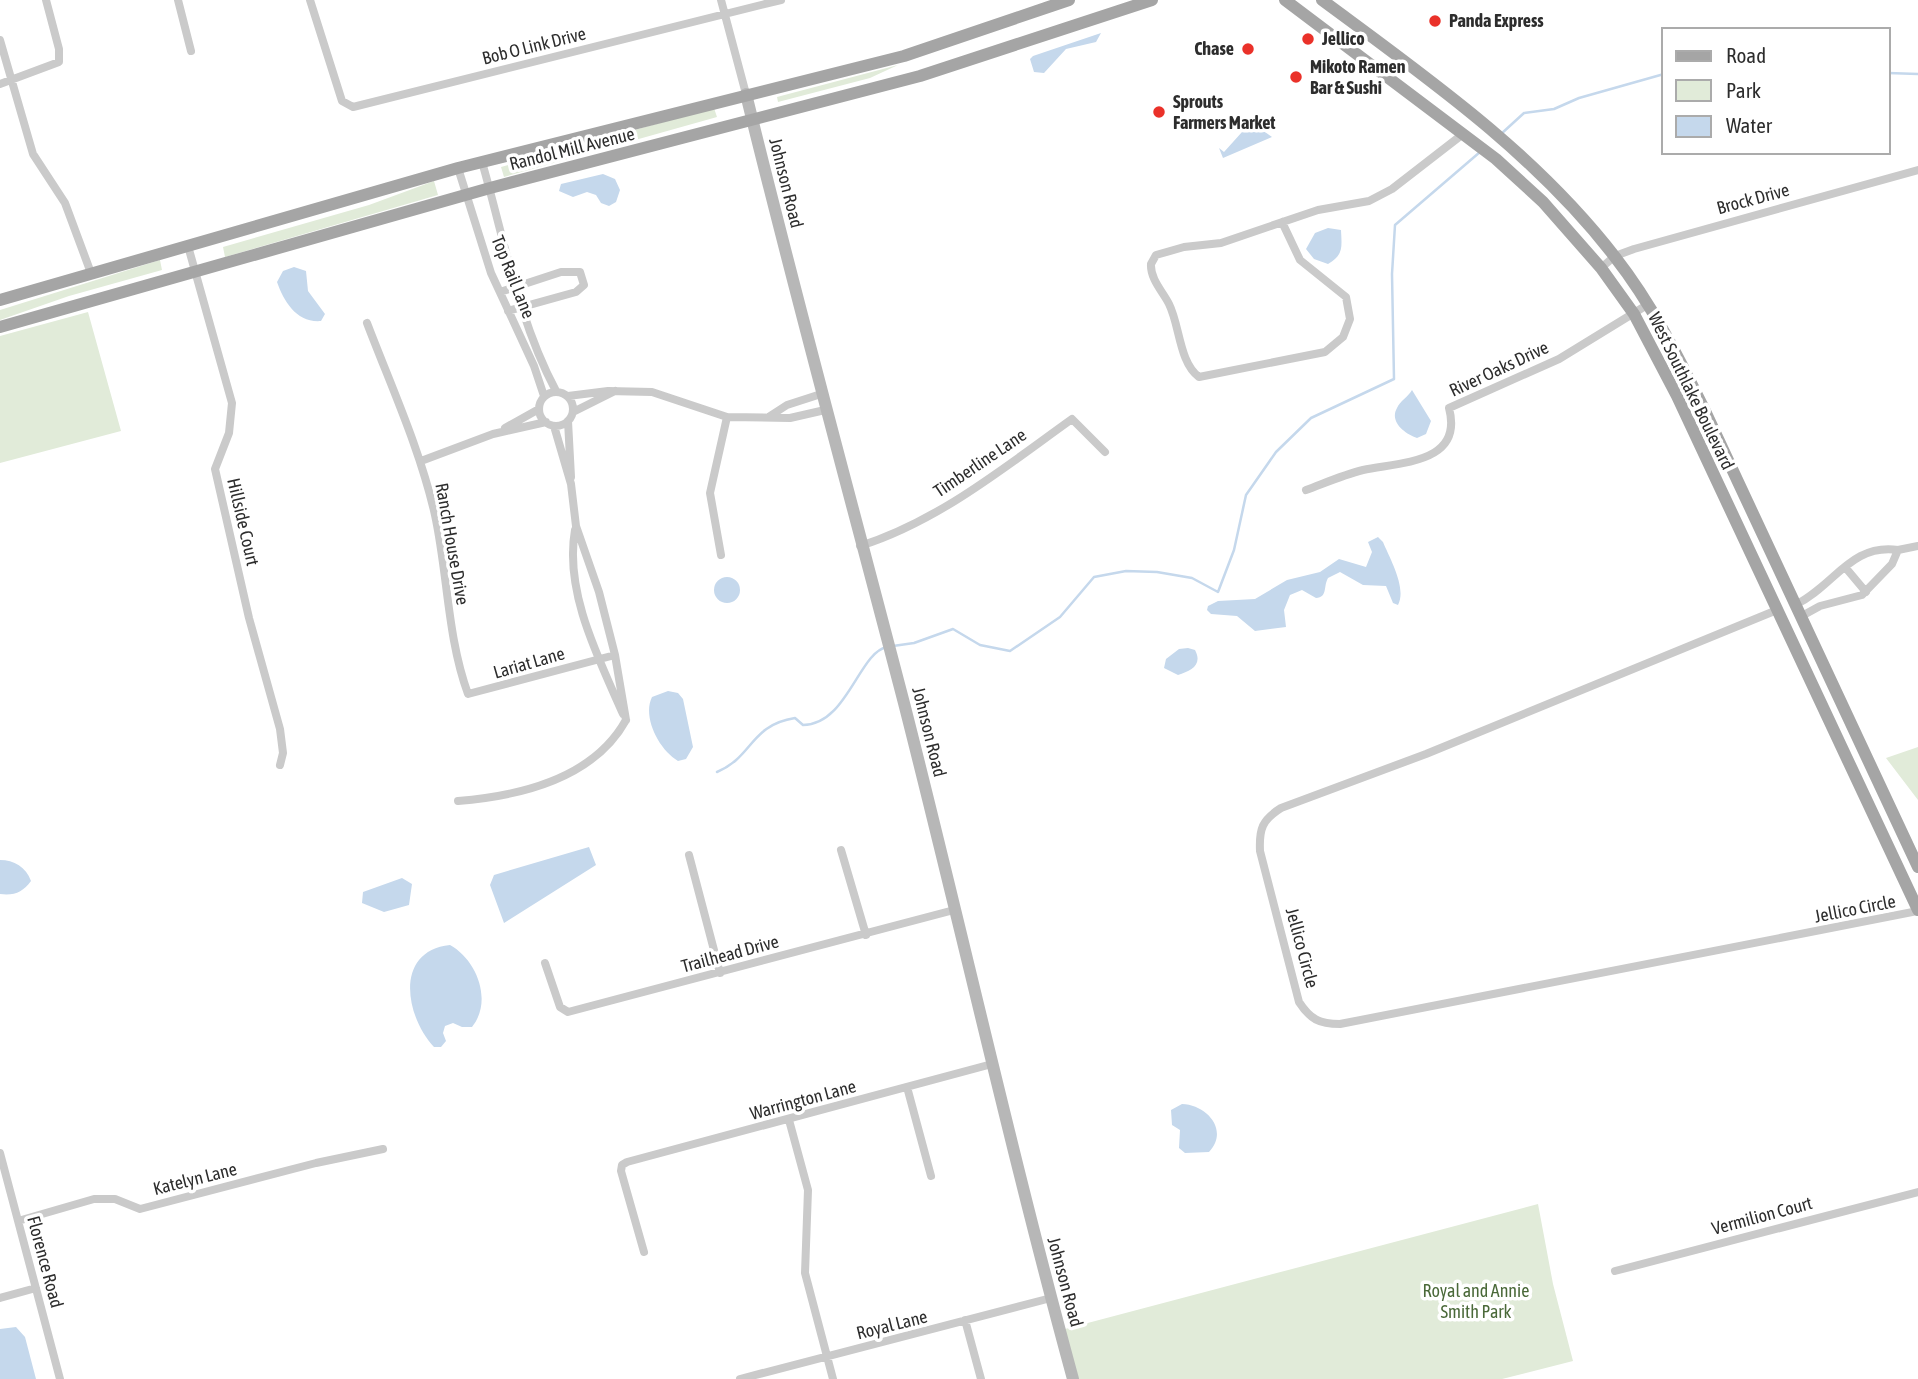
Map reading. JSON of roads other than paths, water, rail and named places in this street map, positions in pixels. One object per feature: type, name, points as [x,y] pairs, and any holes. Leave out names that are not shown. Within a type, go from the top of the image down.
[{"type":"main road","name":"Randol Mill Avenue","points":[[0,300],[458,168],[904,56],[1069,0]]},
{"type":"main road","name":"Randol Mill Avenue","points":[[0,327],[490,188],[920,76],[1152,0]]},
{"type":"main road","name":"West Southlake Boulevard","points":[[1285,0],[1496,159],[1544,202],[1601,268],[1634,314],[1676,396],[1918,911]]},
{"type":"main road","name":"West Southlake Boulevard","points":[[1322,0],[1515,150],[1572,206],[1615,256],[1647,304],[1699,398],[1918,867]]},
{"type":"main road","points":[[1775,606],[1786,613],[1797,611]]},
{"type":"street","points":[[0,84],[58,62],[59,49],[46,0]]},
{"type":"street","points":[[178,0],[191,51]]},
{"type":"street","name":"Bob O Link Drive","points":[[310,0],[342,101],[348,106],[727,16],[781,0]]},
{"type":"street","points":[[721,0],[746,94]]},
{"type":"street","points":[[0,40],[33,153],[65,203],[77,228],[91,273]]},
{"type":"street","name":"Johnson Road","points":[[746,94],[1073,1379]]},
{"type":"street","points":[[1282,222],[1300,260],[1346,297],[1350,319],[1343,337],[1325,352],[1199,377],[1189,365],[1171,307],[1153,275],[1152,260],[1161,253],[1222,243],[1282,222],[1376,198],[1466,136]]},
{"type":"street","name":"Top Rail Lane","points":[[482,162],[515,287],[556,391]]},
{"type":"street","name":"Top Rail Lane","points":[[458,168],[500,292],[534,366],[544,396]]},
{"type":"street","name":"Brock Drive","points":[[1601,268],[1615,256],[1918,170]]},
{"type":"street","name":"Hillside Court","points":[[188,246],[232,403],[229,433],[215,469],[249,618],[281,729],[283,753],[280,765]]},
{"type":"street","points":[[500,292],[561,272],[580,272],[584,285],[576,292],[508,312]]},
{"type":"street","name":"River Oaks Drive","points":[[1306,490],[1348,474],[1436,453],[1447,440],[1450,430],[1449,408],[1559,359],[1647,304]]},
{"type":"street","name":"Ranch House Drive","points":[[367,323],[421,461],[435,517],[455,657],[468,694]]},
{"type":"street","points":[[421,461],[493,434],[538,409],[544,396],[556,391],[568,396],[615,391],[652,391],[727,417],[790,418],[825,410]]},
{"type":"street","points":[[615,391],[573,412],[568,421],[576,526],[600,593],[615,655],[626,720]]},
{"type":"street","points":[[769,416],[788,405],[821,394]]},
{"type":"street","points":[[568,396],[573,412]]},
{"type":"street","points":[[538,409],[550,424],[571,484]]},
{"type":"street","points":[[721,555],[710,493],[727,417]]},
{"type":"street","name":"Timberline Lane","points":[[860,547],[891,536],[957,499],[1072,419],[1105,452]]},
{"type":"street","points":[[493,434],[568,421]]},
{"type":"street","points":[[576,526],[572,545],[579,600],[599,660],[626,720]]},
{"type":"street","points":[[1797,611],[1854,557],[1881,548],[1899,550],[1918,546]]},
{"type":"street","points":[[1797,611],[1852,599],[1867,592],[1892,564],[1899,550]]},
{"type":"street","points":[[1845,567],[1867,592]]},
{"type":"street","name":"Jellico Circle","points":[[1775,606],[1414,759],[1286,806],[1265,818],[1259,834],[1260,851],[1299,1002],[1308,1016],[1322,1024],[1340,1024],[1918,911]]},
{"type":"street","points":[[599,660],[615,655]]},
{"type":"street","name":"Lariat Lane","points":[[468,694],[599,660]]},
{"type":"street","points":[[458,801],[483,799],[564,778],[594,757],[626,720]]},
{"type":"street","points":[[841,850],[866,935]]},
{"type":"street","points":[[689,855],[720,973]]},
{"type":"street","name":"Trailhead Drive","points":[[545,962],[560,1007],[568,1012],[954,910]]},
{"type":"street","name":"Warrington Lane","points":[[644,1252],[622,1165],[992,1063]]},
{"type":"street","points":[[907,1087],[931,1176]]},
{"type":"street","points":[[789,1120],[808,1189],[805,1273],[833,1379]]},
{"type":"street","name":"Katelyn Lane","points":[[18,1221],[94,1199],[115,1199],[140,1209],[316,1163],[383,1149]]},
{"type":"street","name":"Florence Road","points":[[0,1153],[60,1379]]},
{"type":"street","name":"Vermilion Court","points":[[1615,1271],[1918,1192]]},
{"type":"street","points":[[0,1298],[36,1289]]},
{"type":"street","name":"Royal Lane","points":[[740,1379],[1051,1298]]},
{"type":"street","points":[[965,1320],[981,1379]]},
{"type":"water","points":[[1101,33],[1096,42],[1066,49],[1044,73],[1034,72],[1030,59],[1033,56]]},
{"type":"water","points":[[1251,122],[1272,137],[1223,158],[1219,148],[1224,152]]},
{"type":"water","points":[[603,174],[615,179],[620,190],[616,202],[609,206],[601,203],[596,195],[587,192],[573,197],[559,191],[561,184]]},
{"type":"water","points":[[1328,228],[1341,230],[1342,242],[1339,254],[1328,264],[1314,259],[1306,249],[1315,233]]},
{"type":"water","points":[[294,267],[306,271],[308,291],[325,314],[321,321],[305,319],[298,315],[283,297],[277,282],[283,271]]},
{"type":"water","points":[[1412,390],[1431,421],[1426,434],[1417,438],[1403,430],[1395,418],[1398,406]]},
{"type":"water","points":[[1378,537],[1383,542],[1399,582],[1398,605],[1393,603],[1386,586],[1363,585],[1340,572],[1328,578],[1324,594],[1320,597],[1316,598],[1302,590],[1290,595],[1284,610],[1286,627],[1255,631],[1237,616],[1211,614],[1207,610],[1208,606],[1218,601],[1255,599],[1287,580],[1320,572],[1339,559],[1366,567],[1372,552],[1368,542]]},
{"type":"water","points":[[727,577],[736,581],[740,590],[736,599],[727,603],[718,599],[714,590],[718,581]]},
{"type":"water","points":[[1179,649],[1195,650],[1197,655],[1198,660],[1194,667],[1178,675],[1164,668],[1166,659]]},
{"type":"water","points":[[668,691],[678,693],[683,699],[693,747],[686,759],[678,761],[659,741],[649,714],[652,697]]},
{"type":"water","points":[[589,847],[596,865],[504,923],[490,885],[494,875]]},
{"type":"water","points":[[0,860],[19,865],[26,872],[31,881],[25,888],[10,894],[0,894]]},
{"type":"water","points":[[402,878],[412,884],[409,905],[384,912],[362,903],[363,892]]},
{"type":"water","points":[[450,945],[468,960],[474,971],[479,982],[481,1005],[472,1027],[453,1023],[445,1026],[443,1033],[446,1041],[441,1047],[434,1047],[416,1019],[410,987],[413,972],[420,959],[432,950]]},
{"type":"water","points":[[1182,1104],[1200,1109],[1213,1120],[1217,1136],[1209,1152],[1185,1153],[1179,1148],[1180,1130],[1172,1125],[1171,1110]]},
{"type":"water","points":[[16,1327],[25,1337],[36,1379],[0,1379],[0,1329]]},
{"type":"waterway","points":[[1890,73],[1918,74]]},
{"type":"waterway","points":[[1501,134],[1524,113],[1554,109],[1579,98],[1662,75]]},
{"type":"waterway","points":[[893,646],[914,643],[953,629],[980,645],[1010,651],[1060,617],[1094,577],[1126,571],[1157,572],[1192,578],[1218,592],[1234,550],[1246,495],[1276,452],[1311,418],[1394,379],[1392,274],[1395,225],[1480,152]]},
{"type":"waterway","points":[[717,772],[729,766],[769,727],[795,718],[803,725],[818,722],[831,714],[842,702],[868,661],[887,647]]},
{"type":"place","name":"Panda Express","points":[[1435,21]]},
{"type":"place","name":"Jellico","points":[[1308,39]]},
{"type":"place","name":"Chase","points":[[1248,49]]},
{"type":"place","name":"Mikoto Ramen Bar & Sushi","points":[[1296,77]]},
{"type":"place","name":"Sprouts Farmers Market","points":[[1159,112]]},
{"type":"park label","name":"Royal and Annie Smith Park","points":[[1476,1301]]}]
